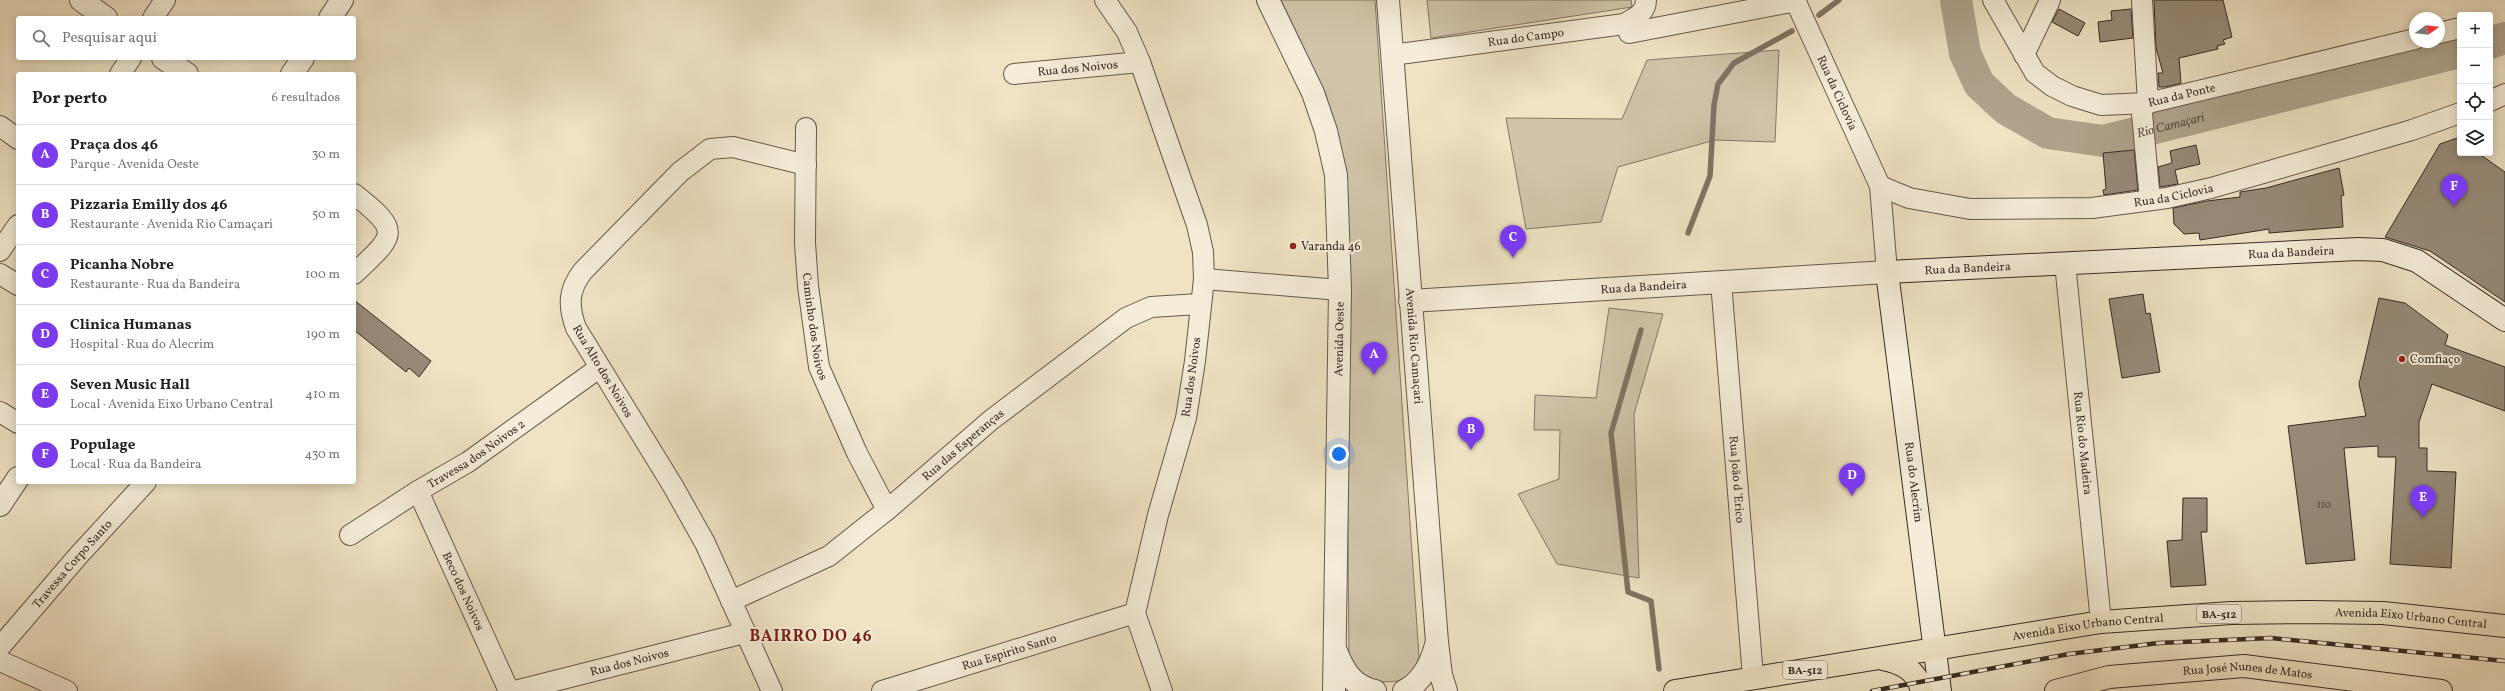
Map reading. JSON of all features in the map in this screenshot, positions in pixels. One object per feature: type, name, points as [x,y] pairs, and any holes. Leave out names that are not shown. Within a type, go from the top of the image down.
[{"type":"main road","name":"Avenida Eixo Urbano Central","points":[[1675,691],[1753,677],[1882,659],[2101,622],[2231,613],[2307,612],[2383,613],[2505,626]]},
{"type":"main road","points":[[1882,659],[1895,662],[1911,670],[1919,681],[1922,691]]},
{"type":"main road","name":"Rua José Nunes de Matos","points":[[2056,691],[2109,677],[2244,666],[2441,691]]},
{"type":"street","points":[[81,0],[103,16]]},
{"type":"street","points":[[155,16],[165,0]]},
{"type":"street","points":[[331,16],[342,0]]},
{"type":"street","name":"Rua dos Noivos","points":[[1105,0],[1126,32],[1140,62],[1197,224],[1203,252],[1204,279],[1199,304],[1195,361],[1186,418],[1158,515],[1136,613]]},
{"type":"street","name":"Avenida Oeste","points":[[1268,0],[1302,67],[1326,131],[1336,175],[1340,290],[1334,691]]},
{"type":"street","name":"Avenida Rio Camaçari","points":[[1388,0],[1437,642],[1441,675],[1446,691]]},
{"type":"street","name":"Rua do Campo","points":[[1392,55],[1624,24],[1641,14],[1646,8],[1646,0]]},
{"type":"street","name":"Rua da Ponte","points":[[1993,0],[2035,73],[2052,86],[2072,96],[2101,105],[2145,108],[2409,41]]},
{"type":"street","points":[[2024,55],[2050,0]]},
{"type":"street","points":[[2142,0],[2145,108],[2144,153],[2150,200]]},
{"type":"street","points":[[1629,33],[1795,1]]},
{"type":"street","name":"Rua da Ciclovia","points":[[1795,1],[1880,186],[1887,272]]},
{"type":"street","points":[[2445,32],[2457,29]]},
{"type":"street","points":[[121,72],[130,60]]},
{"type":"street","points":[[166,60],[184,72]]},
{"type":"street","points":[[293,72],[302,60]]},
{"type":"street","name":"Rua dos Noivos","points":[[1014,74],[1140,62]]},
{"type":"street","points":[[2493,100],[2505,94]]},
{"type":"street","name":"Rua da Ciclovia","points":[[1880,186],[1909,198],[1970,209],[2092,208],[2150,200],[2211,188],[2412,130],[2457,114]]},
{"type":"street","points":[[0,126],[16,137]]},
{"type":"street","name":"Caminho dos Noivos","points":[[806,128],[805,243],[808,286],[819,367],[857,453],[887,510]]},
{"type":"street","name":"Rua Alto dos Noivos","points":[[772,691],[744,633],[705,543],[673,486],[599,368],[573,319],[570,304],[572,287],[583,271],[666,186],[702,154],[717,147],[733,147],[806,165]]},
{"type":"street","points":[[356,196],[384,219],[388,235],[384,245],[356,272]]},
{"type":"street","points":[[0,251],[16,228]]},
{"type":"street","name":"Rua da Bandeira","points":[[1410,301],[1887,272],[2358,249],[2383,250],[2417,261],[2505,320]]},
{"type":"street","name":"Rua Rio do Madeira","points":[[2065,263],[2101,622]]},
{"type":"street","name":"Rua do Alecrim","points":[[1887,272],[1940,691]]},
{"type":"street","points":[[0,274],[16,284]]},
{"type":"street","points":[[1204,279],[1340,290]]},
{"type":"street","name":"Rua João d 'Erico","points":[[1721,282],[1753,677]]},
{"type":"street","name":"Rua das Esperanças","points":[[731,601],[829,556],[887,510],[991,420],[1126,318],[1151,307],[1199,304]]},
{"type":"street","name":"Travessa dos Noivos 2","points":[[350,535],[418,491],[468,462],[599,368]]},
{"type":"street","points":[[0,412],[16,422]]},
{"type":"street","points":[[0,505],[16,481]]},
{"type":"street","name":"Travessa Corpo Santo","points":[[0,647],[144,484]]},
{"type":"street","name":"Beco dos Noivos","points":[[418,491],[509,691]]},
{"type":"street","points":[[1136,613],[1162,691]]},
{"type":"street","name":"Rua Espirito Santo","points":[[882,691],[1136,613]]},
{"type":"street","name":"Rua dos Noivos","points":[[515,691],[744,633]]},
{"type":"street","points":[[1404,691],[1412,686],[1426,671],[1437,642]]},
{"type":"street","points":[[1334,646],[1346,672],[1354,683],[1364,689],[1375,691]]},
{"type":"street","points":[[0,661],[67,691]]},
{"type":"shaded area","points":[[1281,0],[1375,0],[1419,657],[1413,672],[1409,677],[1402,680],[1386,682],[1363,677],[1355,670],[1349,660],[1345,184],[1326,95]]},
{"type":"shaded area","points":[[1427,0],[1631,0],[1632,7],[1431,38]]},
{"type":"shaded area","points":[[1779,50],[1775,142],[1715,140],[1618,167],[1601,222],[1526,229],[1506,118],[1622,119],[1647,60]]},
{"type":"shaded area","points":[[1609,308],[1663,314],[1634,414],[1639,578],[1557,564],[1518,494],[1559,479],[1560,430],[1534,430],[1535,395],[1596,398]]},
{"type":"building","points":[[2154,0],[2223,0],[2232,37],[2223,40],[2225,44],[2217,46],[2218,49],[2179,58],[2181,83],[2165,87],[2159,87],[2158,73],[2163,73],[2156,48]]},
{"type":"building","points":[[2059,9],[2085,23],[2078,36],[2052,22]]},
{"type":"building","points":[[2131,9],[2133,38],[2100,42],[2098,22],[2112,20],[2111,11]]},
{"type":"building","points":[[2457,138],[2457,156],[2482,156],[2505,172],[2505,302],[2430,251],[2385,237],[2440,144]]},
{"type":"building","points":[[2196,145],[2200,164],[2175,170],[2178,184],[2160,187],[2158,167],[2172,163],[2170,151]]},
{"type":"building","points":[[2134,150],[2138,190],[2104,195],[2103,190],[2106,189],[2103,153]]},
{"type":"building","points":[[2339,168],[2344,195],[2341,196],[2343,227],[2269,233],[2269,229],[2200,240],[2199,233],[2184,234],[2174,224],[2173,208],[2207,201],[2240,197],[2240,192],[2266,188]]},
{"type":"building","points":[[2143,294],[2146,314],[2150,313],[2160,372],[2122,378],[2109,299]]},
{"type":"building","points":[[2379,298],[2405,303],[2448,335],[2445,345],[2505,367],[2505,411],[2432,384],[2419,422],[2419,448],[2427,448],[2427,471],[2456,472],[2451,568],[2390,564],[2396,457],[2378,457],[2378,446],[2344,448],[2355,560],[2306,564],[2288,426],[2366,416],[2359,384]]},
{"type":"building","points":[[356,302],[431,361],[419,377],[409,368],[406,372],[356,332]]},
{"type":"building","points":[[2183,498],[2207,498],[2207,532],[2201,532],[2206,585],[2171,587],[2167,541],[2182,540]]},
{"type":"waterway","points":[[1819,15],[1839,0]]},
{"type":"waterway","name":"Rio Camaçari","points":[[1956,0],[1965,53],[1979,84],[2006,109],[2048,133],[2103,141],[2457,53]]},
{"type":"waterway","points":[[1688,233],[1710,176],[1714,105],[1718,84],[1734,63],[1792,31]]},
{"type":"waterway","name":"Rio Camaçari","points":[[2493,42],[2505,38]]},
{"type":"waterway","points":[[1641,330],[1611,433],[1628,592],[1651,601],[1659,669]]},
{"type":"railway","points":[[1872,691],[2069,654],[2159,643],[2271,638],[2505,661]]},
{"type":"place","name":"Populage","points":[[2454,207]]},
{"type":"place","name":"Varanda 46","points":[[1293,246]]},
{"type":"place","name":"Picanha Nobre","points":[[1513,258]]},
{"type":"place","name":"Comfiaço","points":[[2402,359]]},
{"type":"place","name":"Praça dos 46","points":[[1374,375]]},
{"type":"place","name":"Pizzaria Emilly dos 46","points":[[1471,450]]},
{"type":"place","name":"Clinica Humanas","points":[[1852,496]]},
{"type":"place","name":"Seven Music Hall","points":[[2423,518]]},
{"type":"district","name":"BAIRRO DO 46","points":[[811,635]]}]
